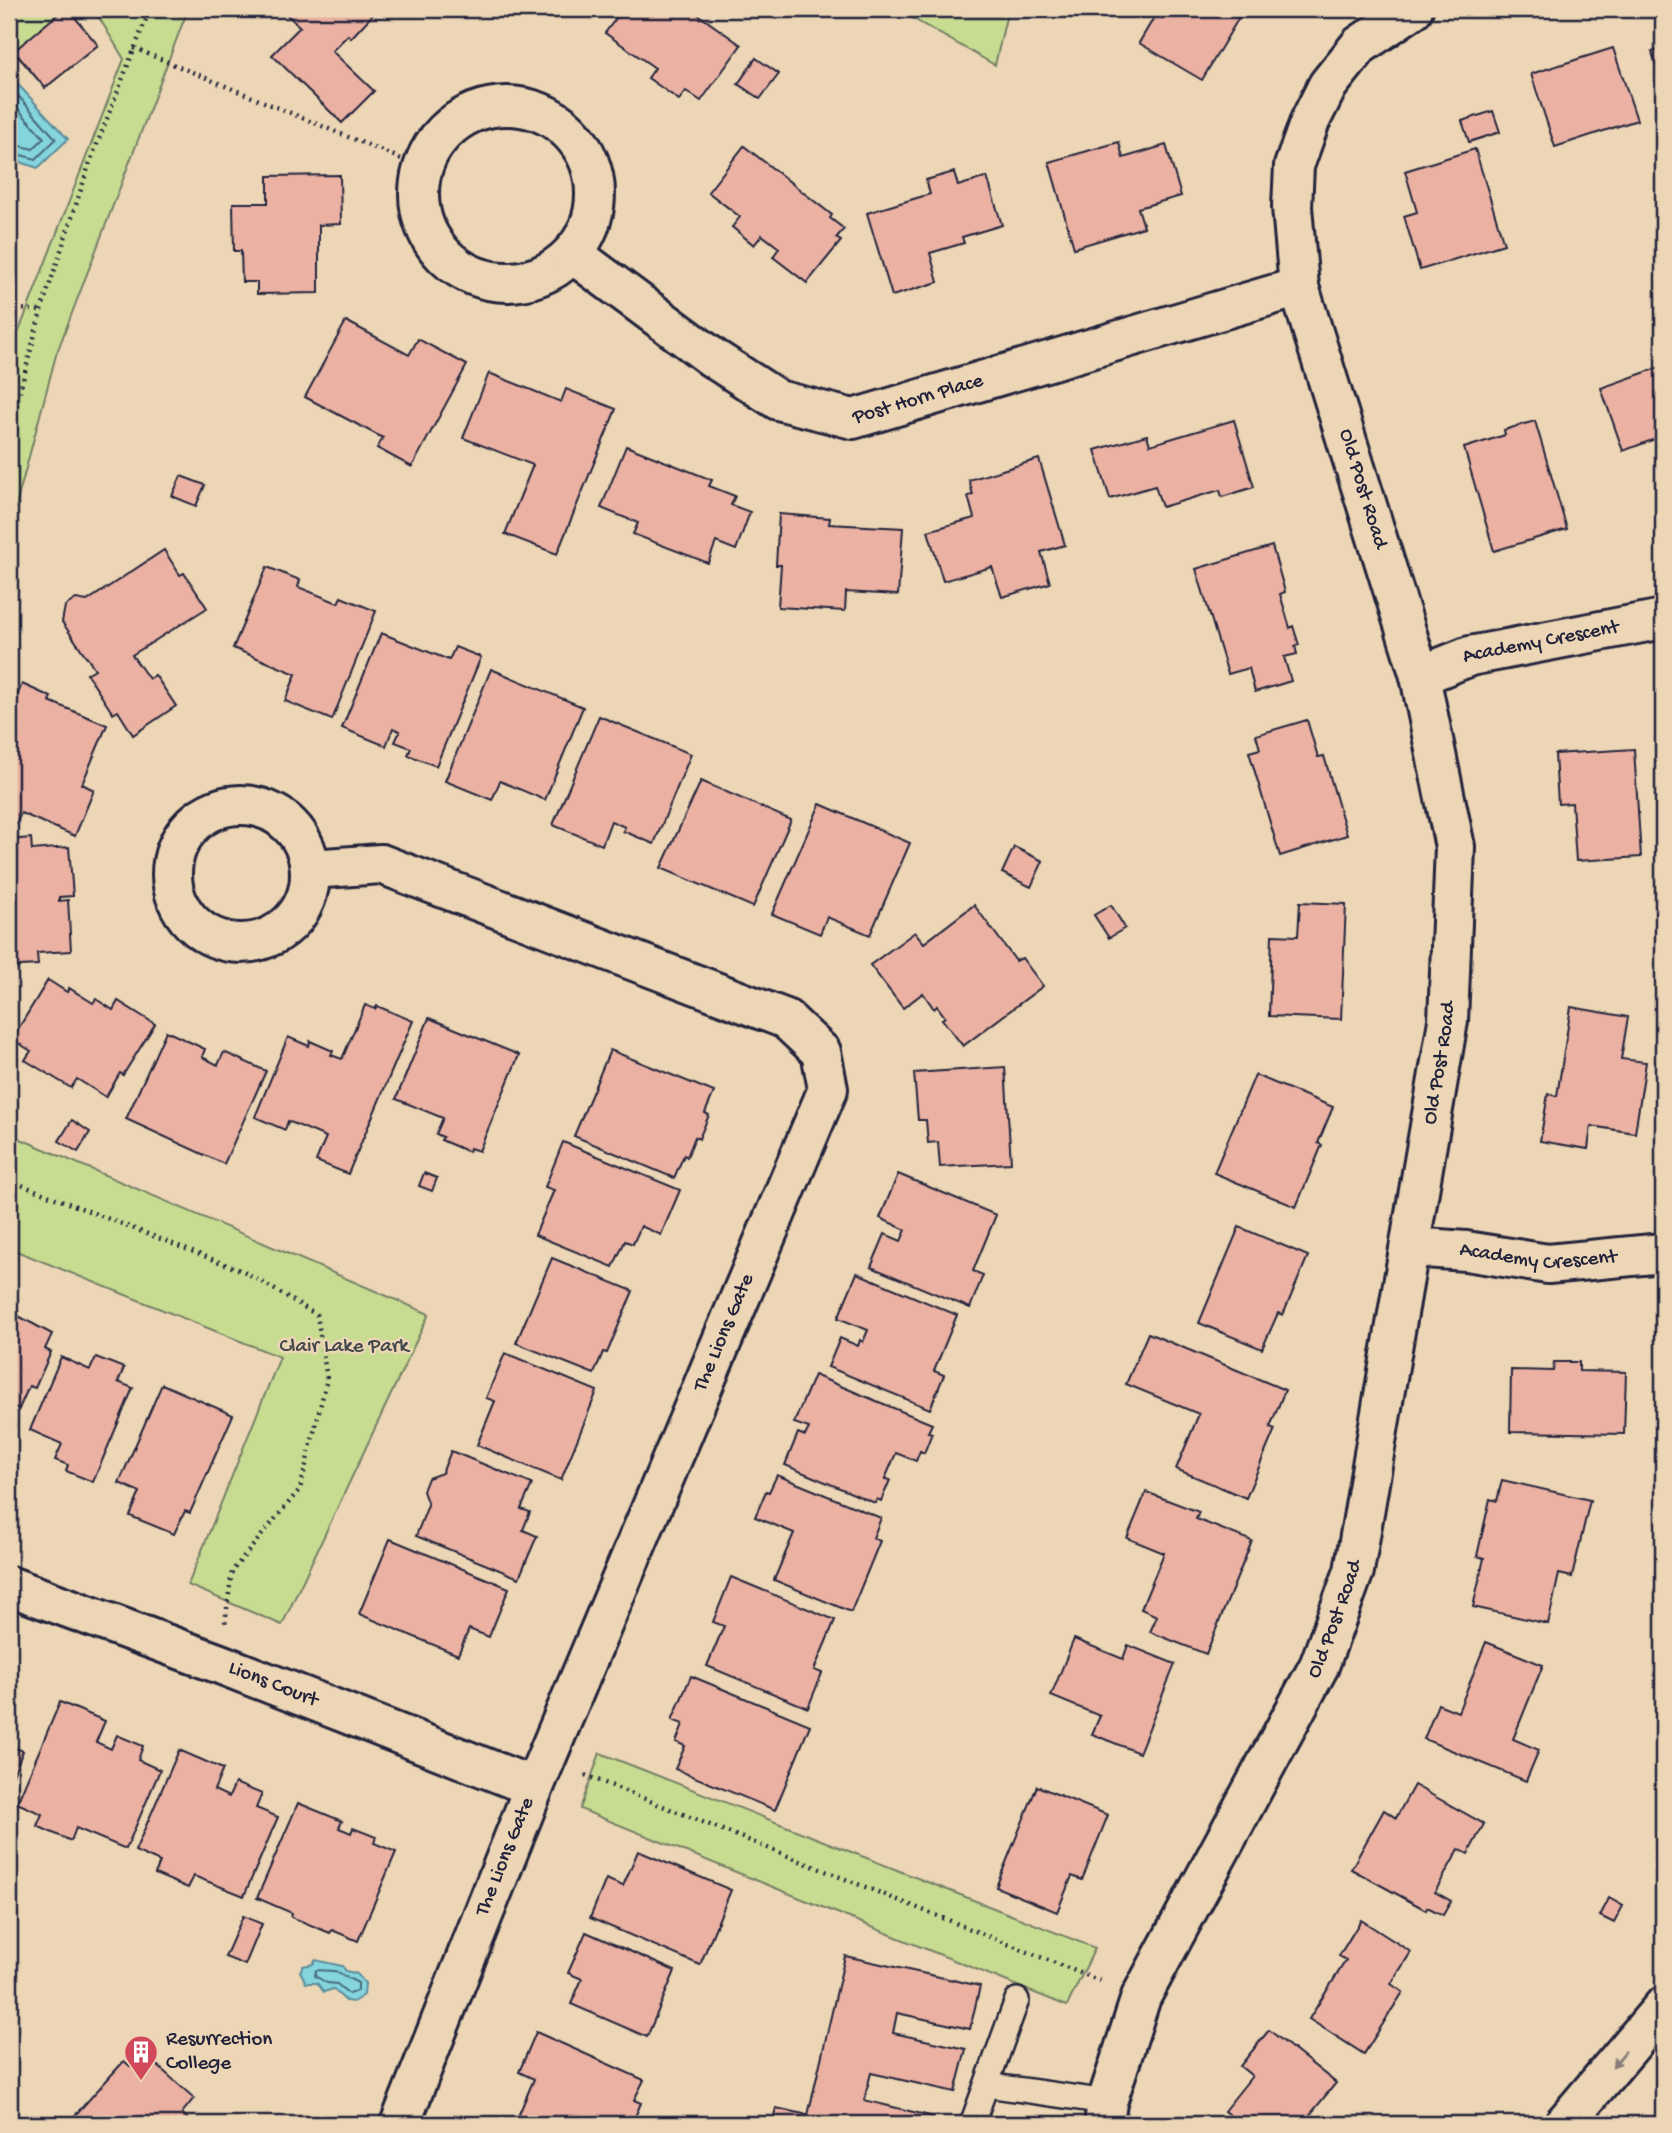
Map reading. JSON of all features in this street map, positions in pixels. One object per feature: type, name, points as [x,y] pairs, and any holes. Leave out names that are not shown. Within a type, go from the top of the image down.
[{"type":"street","name":"Old Post Road","points":[[1106,2113],[1141,1997],[1319,1666],[1354,1571],[1448,1021],[1455,847],[1420,676],[1299,287],[1292,207],[1294,166],[1310,121],[1328,85],[1360,46],[1413,9]]},
{"type":"street","points":[[503,105],[534,109],[561,124],[582,146],[596,190],[592,221],[573,254],[540,276],[510,282],[480,278],[453,264],[440,251],[424,225],[419,198],[423,168],[447,129],[473,112],[503,105]]},
{"type":"street","name":"Post Horn Place","points":[[573,254],[713,358],[778,400],[853,419],[1299,287]]},
{"type":"street","name":"Academy Crescent","points":[[1420,676],[1471,656],[1663,619]]},
{"type":"street","name":"The Lions Gate","points":[[311,869],[381,864],[786,1019],[821,1052],[828,1089],[534,1787],[400,2124]]},
{"type":"street","name":"Academy Crescent","points":[[1411,1247],[1466,1251],[1548,1264],[1663,1253]]},
{"type":"street","name":"Lions Court","points":[[9,1586],[220,1664],[534,1787]]},
{"type":"street","points":[[1564,2124],[1663,2007]]},
{"type":"lane","points":[[972,2124],[1017,2000]]},
{"type":"lane","points":[[987,2085],[1106,2113]]},
{"type":"path","points":[[9,433],[41,311],[90,162],[150,9]]},
{"type":"path","points":[[134,48],[423,168]]},
{"type":"path","points":[[9,309],[41,311]]},
{"type":"path","points":[[9,1180],[245,1272],[317,1315],[327,1379],[300,1489],[232,1571],[220,1664]]},
{"type":"path","points":[[579,1773],[1141,1997]]},
{"type":"green space","points":[[9,9],[65,9],[9,55]]},
{"type":"green space","points":[[94,9],[188,9],[56,355],[9,532],[9,357],[124,59]]},
{"type":"green space","points":[[896,9],[1008,9],[995,65]]},
{"type":"green space","name":"Clair Lake Park","points":[[9,1134],[429,1314],[282,1625],[188,1585],[280,1357],[9,1248]]},
{"type":"green space","points":[[600,1753],[1095,1948],[1067,2006],[580,1809]]},
{"type":"water","points":[[14,80],[68,139],[38,168],[9,158],[9,85]]},
{"type":"water","points":[[315,1960],[342,1966],[346,1971],[357,1974],[365,1983],[364,1995],[353,2002],[346,2001],[333,1989],[324,1992],[317,1983],[306,1983],[300,1971],[303,1966],[313,1964]]},
{"type":"building","points":[[64,9],[68,9],[98,45],[45,88],[14,51]]},
{"type":"building","points":[[281,9],[378,9],[351,38],[348,35],[332,51],[374,91],[342,123],[272,55],[300,27]]},
{"type":"building","points":[[623,9],[690,9],[741,45],[701,101],[686,91],[679,100],[648,78],[655,68],[605,33]]},
{"type":"building","points":[[1159,9],[1244,9],[1202,80],[1139,43]]},
{"type":"building","points":[[1613,48],[1637,120],[1555,147],[1531,74]]},
{"type":"building","points":[[1663,48],[1663,88],[1652,52]]},
{"type":"building","points":[[756,58],[779,74],[760,99],[738,84]]},
{"type":"building","points":[[1493,111],[1500,132],[1469,142],[1462,121]]},
{"type":"building","points":[[1119,142],[1123,158],[1166,145],[1181,196],[1138,208],[1144,227],[1074,248],[1049,162]]},
{"type":"building","points":[[744,146],[832,215],[830,218],[844,229],[836,238],[841,241],[807,283],[773,257],[779,248],[762,235],[754,245],[732,227],[740,217],[708,192]]},
{"type":"building","points":[[1475,149],[1504,244],[1420,270],[1404,216],[1417,212],[1405,171]]},
{"type":"building","points":[[954,172],[958,186],[987,177],[1002,225],[962,237],[964,243],[930,253],[938,282],[892,296],[867,213],[930,194],[926,180]]},
{"type":"building","points":[[340,175],[341,224],[319,225],[319,293],[257,294],[257,282],[242,282],[241,251],[234,251],[233,203],[268,203],[268,176]]},
{"type":"building","points":[[346,321],[409,355],[418,339],[467,365],[412,467],[377,448],[383,438],[305,397]]},
{"type":"building","points":[[1663,366],[1663,436],[1623,451],[1601,388]]},
{"type":"building","points":[[489,373],[561,402],[566,389],[616,409],[557,554],[505,534],[533,465],[463,438]]},
{"type":"building","points":[[1234,420],[1254,487],[1222,497],[1220,490],[1162,507],[1155,486],[1110,499],[1095,450],[1147,435],[1150,445]]},
{"type":"building","points":[[1535,421],[1567,529],[1494,551],[1464,448],[1505,435],[1504,430]]},
{"type":"building","points":[[626,446],[712,480],[709,486],[735,496],[731,505],[750,512],[736,550],[716,542],[708,563],[633,534],[638,523],[601,508]]},
{"type":"building","points":[[1039,459],[1065,545],[1041,552],[1050,583],[1002,597],[992,567],[943,581],[928,531],[974,518],[968,496],[973,495],[969,480]]},
{"type":"building","points":[[181,476],[205,485],[196,506],[172,496]]},
{"type":"building","points":[[779,514],[830,518],[829,524],[903,528],[898,595],[846,592],[845,611],[778,607],[781,565],[776,565]]},
{"type":"building","points":[[1272,546],[1285,592],[1280,594],[1290,628],[1293,626],[1299,645],[1295,646],[1297,654],[1284,657],[1291,681],[1255,692],[1249,668],[1228,674],[1196,569]]},
{"type":"building","points":[[164,550],[180,575],[184,573],[207,608],[132,655],[149,679],[155,675],[176,706],[133,735],[118,711],[113,714],[87,674],[95,669],[62,622],[65,606],[76,599],[87,601]]},
{"type":"building","points":[[267,567],[300,580],[298,587],[338,603],[341,597],[376,611],[332,720],[285,701],[296,674],[233,648]]},
{"type":"building","points":[[381,633],[449,660],[455,647],[481,657],[436,766],[408,755],[411,748],[395,742],[400,731],[393,728],[386,746],[342,728]]},
{"type":"building","points":[[491,669],[583,707],[545,800],[500,781],[492,800],[445,781]]},
{"type":"building","points":[[22,684],[51,697],[49,701],[107,725],[82,784],[94,790],[75,836],[21,813],[16,824],[9,821],[9,715]]},
{"type":"building","points":[[599,716],[691,754],[654,844],[623,831],[625,827],[611,821],[602,845],[553,825]]},
{"type":"building","points":[[1307,720],[1318,757],[1324,756],[1347,835],[1280,856],[1249,752],[1260,749],[1256,735]]},
{"type":"building","points":[[1634,749],[1641,857],[1576,861],[1572,803],[1558,804],[1555,754]]},
{"type":"building","points":[[701,781],[791,820],[753,907],[661,868]]},
{"type":"building","points":[[820,804],[910,843],[870,935],[827,917],[820,934],[772,914]]},
{"type":"building","points":[[31,838],[32,850],[69,847],[73,896],[59,897],[59,901],[68,900],[71,951],[37,953],[38,965],[20,966],[9,976],[9,840]]},
{"type":"building","points":[[1014,847],[1043,861],[1031,887],[1002,873]]},
{"type":"building","points":[[1300,902],[1346,904],[1341,1019],[1269,1016],[1272,935],[1298,936]]},
{"type":"building","points":[[974,905],[1016,961],[1022,958],[1043,986],[963,1046],[942,1019],[945,1017],[937,1006],[934,1009],[923,993],[903,1008],[870,965],[915,932],[924,943]]},
{"type":"building","points":[[1111,905],[1125,928],[1109,938],[1094,915]]},
{"type":"building","points":[[48,980],[67,992],[69,988],[93,1003],[96,999],[113,1010],[118,1001],[155,1024],[106,1097],[77,1079],[71,1088],[25,1060],[31,1051],[12,1039]]},
{"type":"building","points":[[365,1005],[375,1009],[377,1006],[413,1021],[348,1174],[316,1161],[326,1137],[288,1121],[285,1130],[255,1117],[288,1037],[309,1046],[310,1041],[333,1051],[331,1055],[342,1059]]},
{"type":"building","points":[[1571,1007],[1628,1017],[1621,1059],[1646,1062],[1635,1133],[1591,1126],[1588,1149],[1540,1141],[1548,1094],[1557,1096]]},
{"type":"building","points":[[429,1018],[519,1055],[479,1151],[470,1148],[469,1152],[441,1140],[443,1137],[436,1134],[443,1118],[396,1099]]},
{"type":"building","points":[[166,1031],[205,1049],[202,1057],[218,1065],[224,1052],[266,1071],[224,1164],[126,1119]]},
{"type":"building","points":[[610,1050],[714,1092],[705,1113],[709,1115],[699,1139],[695,1137],[674,1178],[574,1136]]},
{"type":"building","points":[[1005,1067],[1011,1163],[940,1167],[938,1142],[928,1143],[926,1120],[918,1120],[914,1073]]},
{"type":"building","points":[[1255,1075],[1333,1107],[1318,1143],[1322,1145],[1296,1207],[1214,1173]]},
{"type":"building","points":[[72,1120],[90,1132],[78,1152],[59,1141]]},
{"type":"building","points":[[563,1142],[680,1190],[661,1235],[641,1226],[633,1244],[625,1241],[613,1267],[535,1235],[554,1190],[545,1187]]},
{"type":"building","points":[[424,1173],[437,1178],[432,1191],[419,1186]]},
{"type":"building","points":[[898,1174],[996,1215],[973,1271],[983,1275],[970,1308],[871,1267],[885,1234],[901,1241],[906,1230],[880,1218]]},
{"type":"building","points":[[1239,1227],[1308,1256],[1283,1315],[1278,1313],[1262,1349],[1199,1323]]},
{"type":"building","points":[[552,1258],[633,1291],[607,1353],[603,1352],[594,1374],[516,1343]]},
{"type":"building","points":[[857,1273],[957,1315],[934,1371],[944,1375],[930,1409],[828,1367],[840,1338],[858,1346],[860,1340],[863,1342],[868,1330],[838,1318]]},
{"type":"building","points":[[9,1311],[52,1334],[45,1349],[51,1352],[35,1388],[29,1386],[19,1409],[9,1405]]},
{"type":"building","points":[[1148,1333],[1285,1390],[1270,1427],[1275,1429],[1246,1498],[1176,1469],[1199,1414],[1126,1384]]},
{"type":"building","points":[[505,1353],[597,1391],[561,1480],[477,1445],[495,1401],[486,1398]]},
{"type":"building","points":[[61,1357],[90,1370],[96,1357],[124,1368],[118,1382],[133,1388],[93,1482],[66,1471],[68,1465],[55,1460],[62,1444],[30,1430]]},
{"type":"building","points":[[1554,1362],[1579,1362],[1579,1371],[1626,1372],[1624,1434],[1510,1432],[1511,1370],[1553,1371]]},
{"type":"building","points":[[814,1375],[932,1424],[928,1432],[932,1433],[924,1453],[920,1451],[916,1461],[896,1453],[885,1479],[890,1480],[881,1501],[877,1499],[875,1503],[785,1465],[798,1433],[805,1436],[809,1428],[794,1423]]},
{"type":"building","points":[[162,1384],[233,1415],[190,1513],[185,1511],[174,1534],[130,1516],[140,1492],[119,1483]]},
{"type":"building","points":[[451,1451],[532,1484],[521,1509],[530,1512],[523,1530],[537,1536],[519,1578],[416,1536],[428,1505],[423,1491],[428,1478],[442,1473]]},
{"type":"building","points":[[777,1475],[881,1518],[873,1538],[880,1541],[851,1612],[774,1580],[794,1533],[755,1517],[766,1491],[769,1492]]},
{"type":"building","points":[[1502,1480],[1590,1500],[1572,1577],[1559,1574],[1548,1624],[1473,1607],[1484,1558],[1477,1556],[1490,1499],[1497,1501]]},
{"type":"building","points":[[1146,1492],[1199,1512],[1196,1519],[1252,1541],[1206,1654],[1150,1632],[1157,1616],[1141,1609],[1164,1553],[1127,1538]]},
{"type":"building","points":[[390,1539],[509,1588],[489,1637],[469,1629],[458,1655],[359,1614]]},
{"type":"building","points":[[731,1577],[835,1620],[814,1670],[822,1673],[808,1708],[707,1666],[724,1626],[713,1622]]},
{"type":"building","points":[[1074,1639],[1123,1659],[1128,1645],[1175,1664],[1139,1753],[1092,1734],[1100,1716],[1051,1696]]},
{"type":"building","points":[[1486,1642],[1543,1665],[1513,1739],[1539,1750],[1526,1781],[1424,1739],[1438,1704],[1458,1712]]},
{"type":"building","points":[[691,1676],[810,1725],[775,1810],[675,1769],[685,1746],[676,1742],[683,1724],[672,1720]]},
{"type":"building","points":[[60,1702],[105,1721],[96,1742],[111,1749],[117,1735],[143,1746],[138,1760],[160,1770],[126,1849],[76,1828],[71,1841],[37,1826],[42,1814],[17,1803]]},
{"type":"building","points":[[9,1745],[23,1751],[9,1784]]},
{"type":"building","points":[[179,1750],[223,1769],[214,1790],[229,1797],[235,1783],[262,1794],[256,1808],[278,1817],[244,1896],[194,1876],[188,1888],[155,1874],[160,1862],[135,1851]]},
{"type":"building","points":[[1414,1785],[1484,1824],[1468,1854],[1459,1849],[1435,1892],[1451,1901],[1443,1915],[1427,1907],[1426,1910],[1351,1869],[1384,1810],[1396,1818]]},
{"type":"building","points":[[1037,1786],[1108,1815],[1082,1880],[1072,1876],[1057,1912],[996,1887]]},
{"type":"building","points":[[298,1803],[342,1821],[339,1828],[351,1833],[353,1828],[376,1837],[374,1843],[396,1852],[358,1941],[291,1917],[292,1913],[257,1898]]},
{"type":"building","points":[[638,1851],[731,1890],[700,1965],[590,1918],[606,1879],[623,1886]]},
{"type":"building","points":[[1609,1898],[1623,1906],[1614,1923],[1600,1916]]},
{"type":"building","points":[[243,1916],[262,1924],[245,1965],[225,1957]]},
{"type":"building","points":[[1361,1920],[1411,1952],[1391,1984],[1403,1992],[1364,2054],[1309,2019],[1346,1960],[1339,1956]]},
{"type":"building","points":[[586,1932],[675,1971],[647,2037],[571,2004],[582,1979],[568,1973]]},
{"type":"building","points":[[845,1956],[980,1986],[970,2029],[897,2013],[893,2033],[966,2049],[955,2092],[871,2073],[864,2100],[934,2117],[932,2124],[772,2124],[776,2108],[808,2115]]},
{"type":"building","points":[[1269,2030],[1336,2083],[1308,2117],[1313,2121],[1310,2124],[1241,2124],[1224,2111],[1252,2076],[1240,2066]]},
{"type":"building","points":[[536,2032],[644,2080],[634,2100],[641,2103],[632,2124],[524,2124],[516,2121],[534,2079],[519,2072]]},
{"type":"building","name":"Resurrection College","points":[[141,2051],[194,2098],[182,2113],[190,2122],[188,2124],[67,2124],[124,2061],[130,2066]]},
{"type":"place","name":"Resurrection College","points":[[141,2082]]}]
